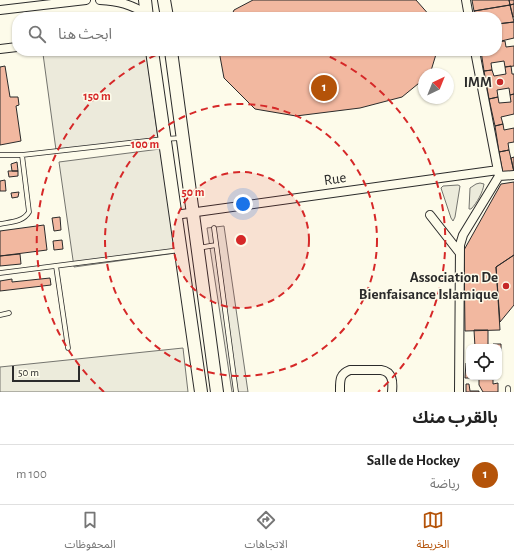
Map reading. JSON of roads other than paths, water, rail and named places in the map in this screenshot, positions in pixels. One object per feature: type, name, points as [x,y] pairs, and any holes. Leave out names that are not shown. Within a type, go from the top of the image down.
[{"type":"street","points":[[0,10],[86,0]]},
{"type":"street","points":[[100,0],[126,4],[142,12]]},
{"type":"street","points":[[145,0],[146,12]]},
{"type":"street","points":[[164,0],[165,12]]},
{"type":"street","points":[[466,0],[468,12]]},
{"type":"street","points":[[0,49],[12,48]]},
{"type":"street","points":[[153,56],[201,392]]},
{"type":"street","points":[[172,56],[217,392]]},
{"type":"street","points":[[459,392],[459,252],[463,235],[498,173],[477,56]]},
{"type":"street","name":"Rue","points":[[176,215],[498,173],[514,175]]},
{"type":"street","points":[[430,215],[459,252]]},
{"type":"street","points":[[340,392],[340,378],[343,374],[350,370],[386,371],[391,376],[393,382],[392,392]]},
{"type":"lane","points":[[0,155],[22,155],[182,138]]},
{"type":"lane","points":[[0,224],[17,221],[24,218],[29,212],[22,155]]},
{"type":"lane","points":[[214,228],[236,392]]},
{"type":"lane","points":[[197,248],[216,245]]},
{"type":"lane","points":[[0,273],[180,250]]},
{"type":"lane","points":[[56,266],[68,348]]},
{"type":"lane","points":[[0,315],[9,313]]},
{"type":"place","name":"IMM","points":[[500,82]]},
{"type":"place","name":"Salle de Hockey","points":[[324,88]]},
{"type":"place","name":"Association De Bienfaisance Islamique","points":[[506,286]]}]
